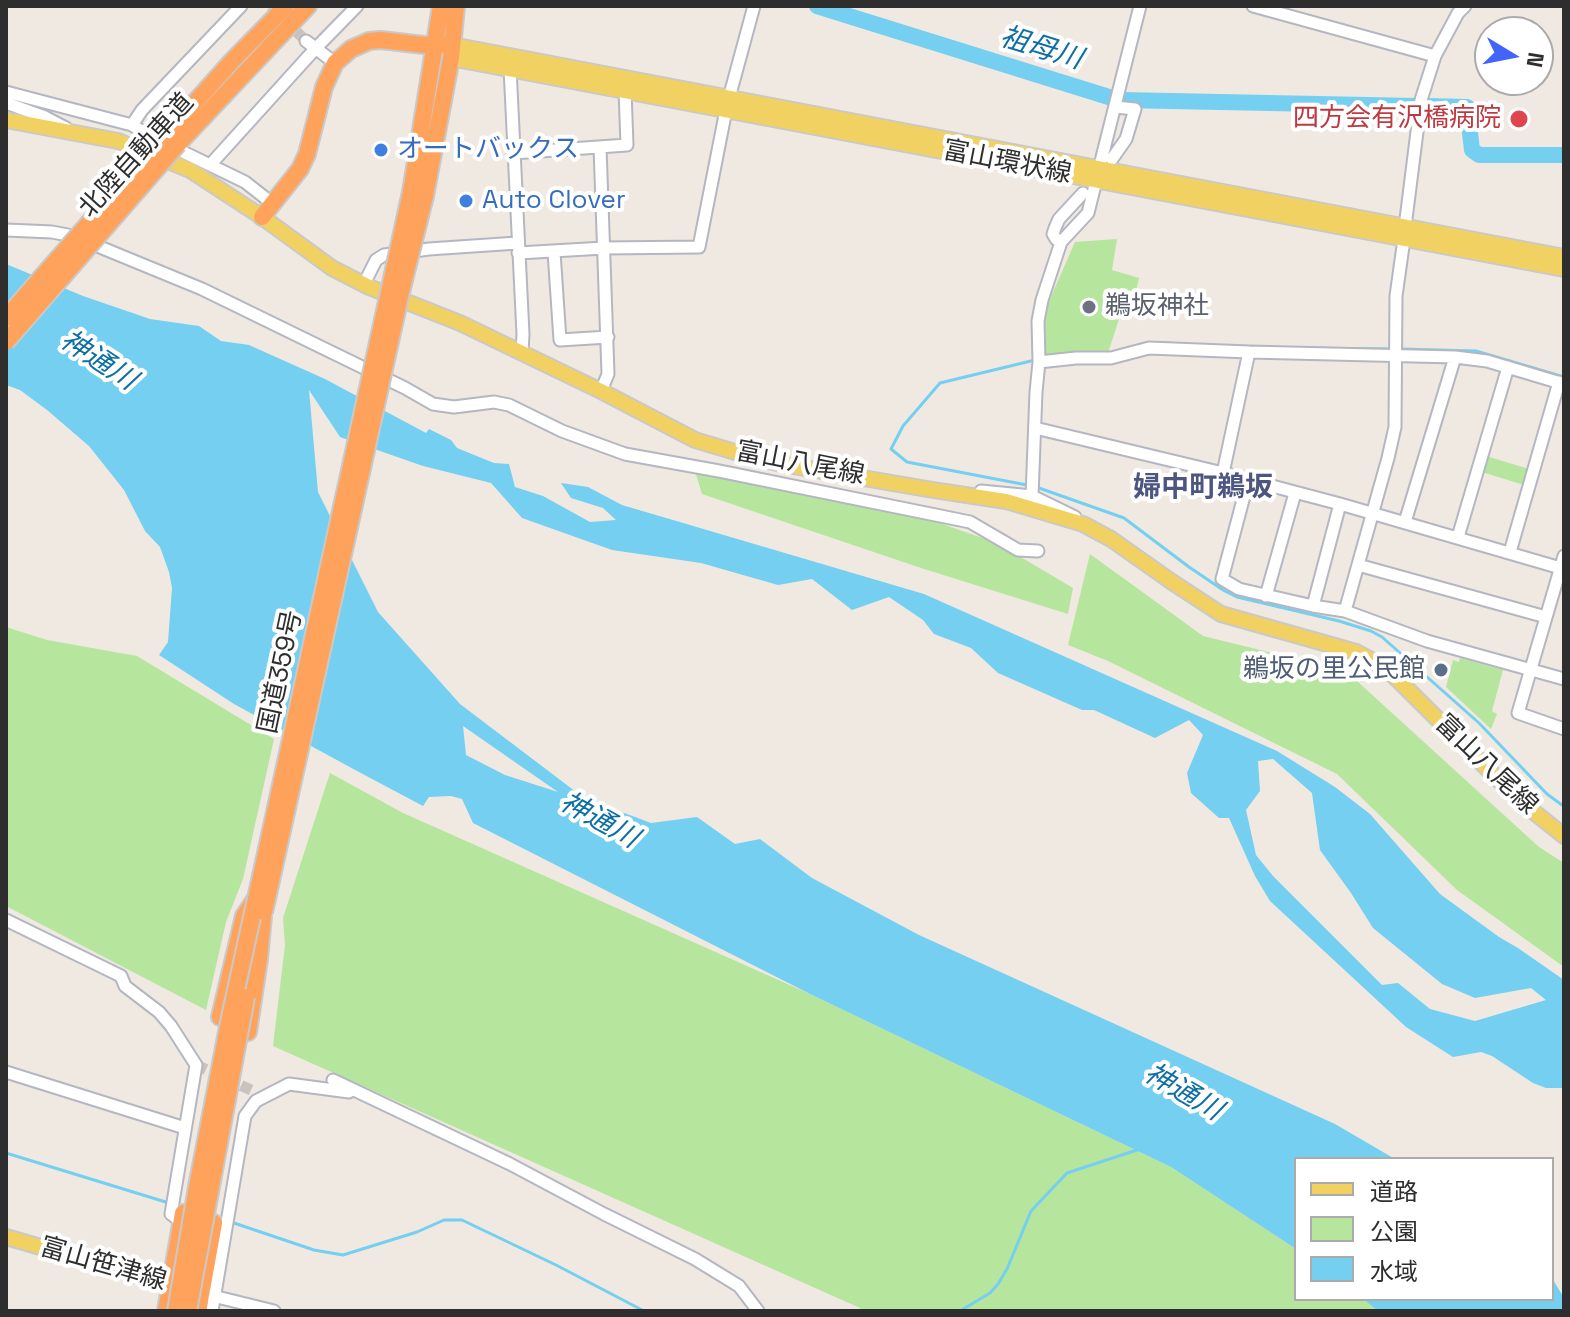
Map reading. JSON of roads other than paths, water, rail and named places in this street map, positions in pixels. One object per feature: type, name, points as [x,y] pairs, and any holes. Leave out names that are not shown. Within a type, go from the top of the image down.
[{"type":"highway","name":"北陸自動車道","points":[[6,342],[171,141],[233,60],[286,6]]},
{"type":"highway","name":"北陸自動車道","points":[[6,318],[171,141],[308,6]]},
{"type":"highway","points":[[440,49],[441,6]]},
{"type":"highway","points":[[440,49],[456,6]]},
{"type":"highway","points":[[268,211],[300,169],[307,154],[324,87],[335,63],[351,49],[369,41],[440,49]]},
{"type":"highway","name":"国道359号","points":[[188,1311],[254,950],[401,292],[440,49]]},
{"type":"highway","name":"国道359号","points":[[176,1311],[217,1082],[256,897],[418,194]]},
{"type":"highway","points":[[166,1311],[215,1038],[244,916],[256,897]]},
{"type":"highway","points":[[198,1311],[208,1295],[214,1223],[248,1032],[263,916]]},
{"type":"main road","name":"富山環状線","points":[[440,49],[510,68],[625,90],[728,104]]},
{"type":"main road","name":"富山環状線","points":[[440,49],[1404,233],[1564,269]]},
{"type":"main road","name":"富山八尾線","points":[[6,120],[118,141],[190,170],[268,211],[332,268],[460,323],[601,391],[688,438],[787,465],[1006,501],[1083,524],[1111,539],[1221,614],[1356,652],[1386,668],[1519,800],[1564,836]]},
{"type":"main road","name":"富山環状線","points":[[1404,233],[1564,257]]},
{"type":"main road","name":"富山笹津線","points":[[6,1237],[208,1295]]},
{"type":"street","points":[[132,125],[142,110],[241,6]]},
{"type":"street","points":[[210,165],[310,45],[357,6]]},
{"type":"street","points":[[364,284],[376,260],[384,255],[429,249],[518,248],[554,252],[699,247],[728,104],[754,6]]},
{"type":"street","points":[[1032,496],[1038,321],[1042,300],[1061,242],[1088,213],[1140,6]]},
{"type":"street","points":[[1253,6],[1435,56]]},
{"type":"street","points":[[1345,611],[1395,427],[1396,296],[1421,100],[1435,56],[1458,13],[1465,6]]},
{"type":"street","points":[[310,45],[335,63]]},
{"type":"street","points":[[510,68],[522,353]]},
{"type":"street","points":[[513,153],[627,145],[625,90]]},
{"type":"street","points":[[6,92],[132,125],[245,182],[268,211]]},
{"type":"street","points":[[6,103],[77,133]]},
{"type":"street","points":[[1112,159],[1126,139],[1135,109],[1115,107]]},
{"type":"street","points":[[600,147],[608,337],[608,374],[601,391]]},
{"type":"street","points":[[1061,242],[1053,234],[1059,219],[1083,193]]},
{"type":"street","points":[[6,230],[73,236],[202,289],[433,404],[454,407],[494,402],[509,405],[562,431],[625,454],[970,522],[1018,550],[1038,551]]},
{"type":"street","points":[[554,252],[560,340],[608,337]]},
{"type":"street","points":[[1039,359],[1111,358],[1149,348],[1455,357],[1487,361],[1561,383],[1510,552]]},
{"type":"street","points":[[1223,473],[1249,352]]},
{"type":"street","points":[[1405,522],[1455,357]]},
{"type":"street","points":[[1458,537],[1508,367]]},
{"type":"street","points":[[1035,428],[1223,473],[1563,564],[1518,713],[1564,729]]},
{"type":"street","points":[[1248,481],[1222,579],[1239,589],[1345,611],[1427,641],[1564,679]]},
{"type":"street","points":[[933,490],[958,489],[1032,496],[1111,539]]},
{"type":"street","points":[[1266,596],[1295,493]]},
{"type":"street","points":[[1313,606],[1340,504]]},
{"type":"street","points":[[1358,565],[1546,617]]},
{"type":"street","points":[[6,920],[121,976],[125,986],[159,1012],[171,1026],[196,1065],[171,1214],[182,1218]]},
{"type":"street","points":[[6,1072],[185,1128]]},
{"type":"street","points":[[333,1080],[510,1164],[695,1259],[739,1286],[758,1311]]},
{"type":"street","points":[[212,1311],[208,1295],[245,1116],[254,1095],[289,1084],[361,1094]]},
{"type":"street","points":[[208,1295],[274,1311]]},
{"type":"water","name":"神通川","points":[[6,264],[83,296],[150,319],[199,326],[221,341],[249,345],[325,379],[426,433],[429,429],[451,440],[457,448],[494,463],[509,464],[515,487],[543,496],[590,522],[616,520],[603,508],[571,498],[561,483],[588,487],[622,505],[924,594],[1277,751],[1335,787],[1370,814],[1440,894],[1564,980],[1564,1088],[1546,1088],[1533,1083],[1481,1052],[1453,1057],[1406,1027],[1270,901],[1229,818],[1219,818],[1191,793],[1187,773],[1203,735],[1189,720],[1155,738],[1094,710],[1082,710],[998,673],[971,648],[934,634],[923,620],[889,597],[852,610],[812,579],[778,585],[701,563],[612,550],[522,518],[491,483],[423,466],[340,437],[309,390],[318,492],[378,612],[460,704],[584,798],[651,823],[697,817],[735,844],[760,839],[812,878],[919,935],[1335,1124],[1392,1157],[1294,1157],[1294,1248],[1171,1167],[810,994],[473,823],[462,799],[429,797],[423,806],[234,704],[159,655],[168,642],[172,588],[160,547],[145,531],[124,490],[89,446],[20,390],[6,385]],"holes":[[[463,726],[558,792],[505,775],[466,755]],[[1273,759],[1312,793],[1320,850],[1373,928],[1442,984],[1475,998],[1531,988],[1546,1000],[1475,1021],[1430,1009],[1398,983],[1382,985],[1273,876],[1256,855],[1246,810],[1260,791],[1258,761]]]},
{"type":"water","points":[[1554,1281],[1564,1298],[1564,1311],[1378,1311],[1366,1301],[1554,1301]]},
{"type":"waterway","name":"祖母川","points":[[817,6],[1112,98]]},
{"type":"waterway","name":"祖母川","points":[[1122,100],[1416,106]]},
{"type":"waterway","name":"祖母川","points":[[1426,106],[1467,107],[1472,150],[1479,155],[1564,155]]},
{"type":"waterway","points":[[1148,343],[1169,343]]},
{"type":"waterway","points":[[1296,348],[1392,349]]},
{"type":"waterway","points":[[1400,349],[1476,351],[1564,377]]},
{"type":"waterway","points":[[1027,485],[907,462],[891,449],[903,426],[940,383],[1035,360]]},
{"type":"waterway","points":[[1039,488],[1124,518],[1189,567],[1237,597],[1339,621],[1382,637],[1479,723],[1547,794],[1562,805]]},
{"type":"waterway","points":[[960,1311],[990,1293],[998,1284],[1031,1211],[1067,1173],[1140,1149]]},
{"type":"waterway","points":[[6,1153],[182,1207]]},
{"type":"waterway","points":[[231,1222],[314,1250],[343,1255],[417,1232],[444,1220],[462,1220],[644,1311]]},
{"type":"tunnel","points":[[271,6],[306,41]]},
{"type":"tunnel","points":[[196,1065],[251,1090]]},
{"type":"place","name":"四方会有沢橋病院","points":[[1519,119]]},
{"type":"place","name":"オートバックス","points":[[381,150]]},
{"type":"place","name":"Auto Clover","points":[[466,201]]},
{"type":"place","name":"鵜坂神社","points":[[1089,307]]},
{"type":"place","name":"鵜坂の里公民館","points":[[1441,670]]},
{"type":"district","name":"婦中町鵜坂","points":[[1203,488]]}]
